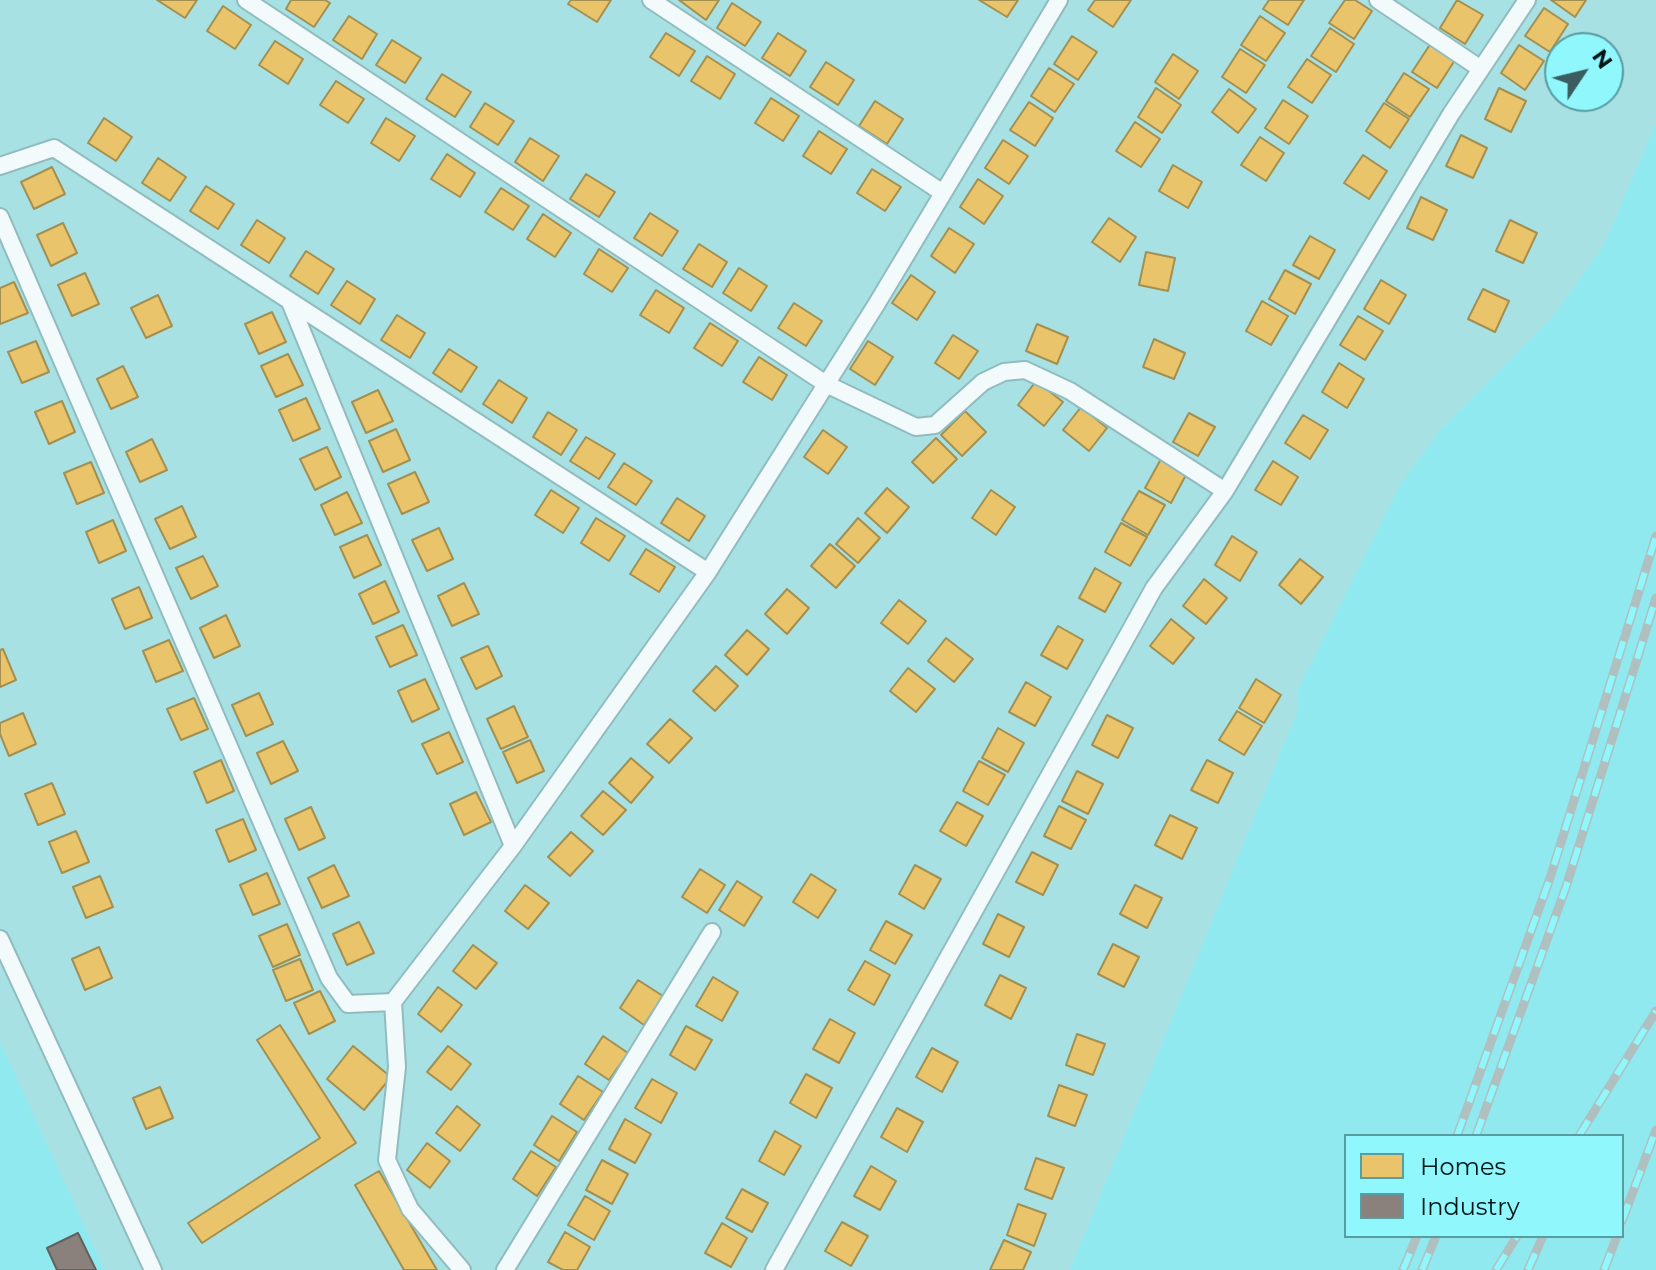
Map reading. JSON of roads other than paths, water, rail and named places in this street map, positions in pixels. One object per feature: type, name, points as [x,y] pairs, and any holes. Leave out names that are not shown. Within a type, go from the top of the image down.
[{"type":"street","points":[[246,0],[826,384],[916,427],[935,425],[983,382],[1004,372],[1025,370],[1070,391],[1225,491]]},
{"type":"street","points":[[651,0],[943,193]]},
{"type":"street","points":[[462,1270],[410,1209],[387,1160],[397,1067],[393,1002],[513,846],[708,572],[1059,0]]},
{"type":"street","points":[[1378,0],[1481,69]]},
{"type":"street","points":[[774,1270],[1154,588],[1225,491],[1481,69],[1527,0]]},
{"type":"street","points":[[0,166],[54,148],[708,572]]},
{"type":"street","points":[[0,217],[329,978],[348,1004],[393,1002]]},
{"type":"street","points":[[290,302],[513,846]]},
{"type":"street","points":[[505,1270],[712,932]]},
{"type":"street","points":[[0,939],[153,1270]]},
{"type":"railway","points":[[1458,1134],[1549,881],[1656,536]]},
{"type":"railway","points":[[1477,1134],[1566,887],[1656,598]]},
{"type":"railway","points":[[1580,1134],[1656,1011]]},
{"type":"railway","points":[[1624,1216],[1656,1130]]},
{"type":"railway","points":[[1403,1270],[1416,1238]]},
{"type":"railway","points":[[1422,1270],[1435,1238]]},
{"type":"railway","points":[[1496,1270],[1516,1238]]},
{"type":"railway","points":[[1528,1270],[1542,1238]]},
{"type":"railway","points":[[1604,1270],[1616,1238]]}]
